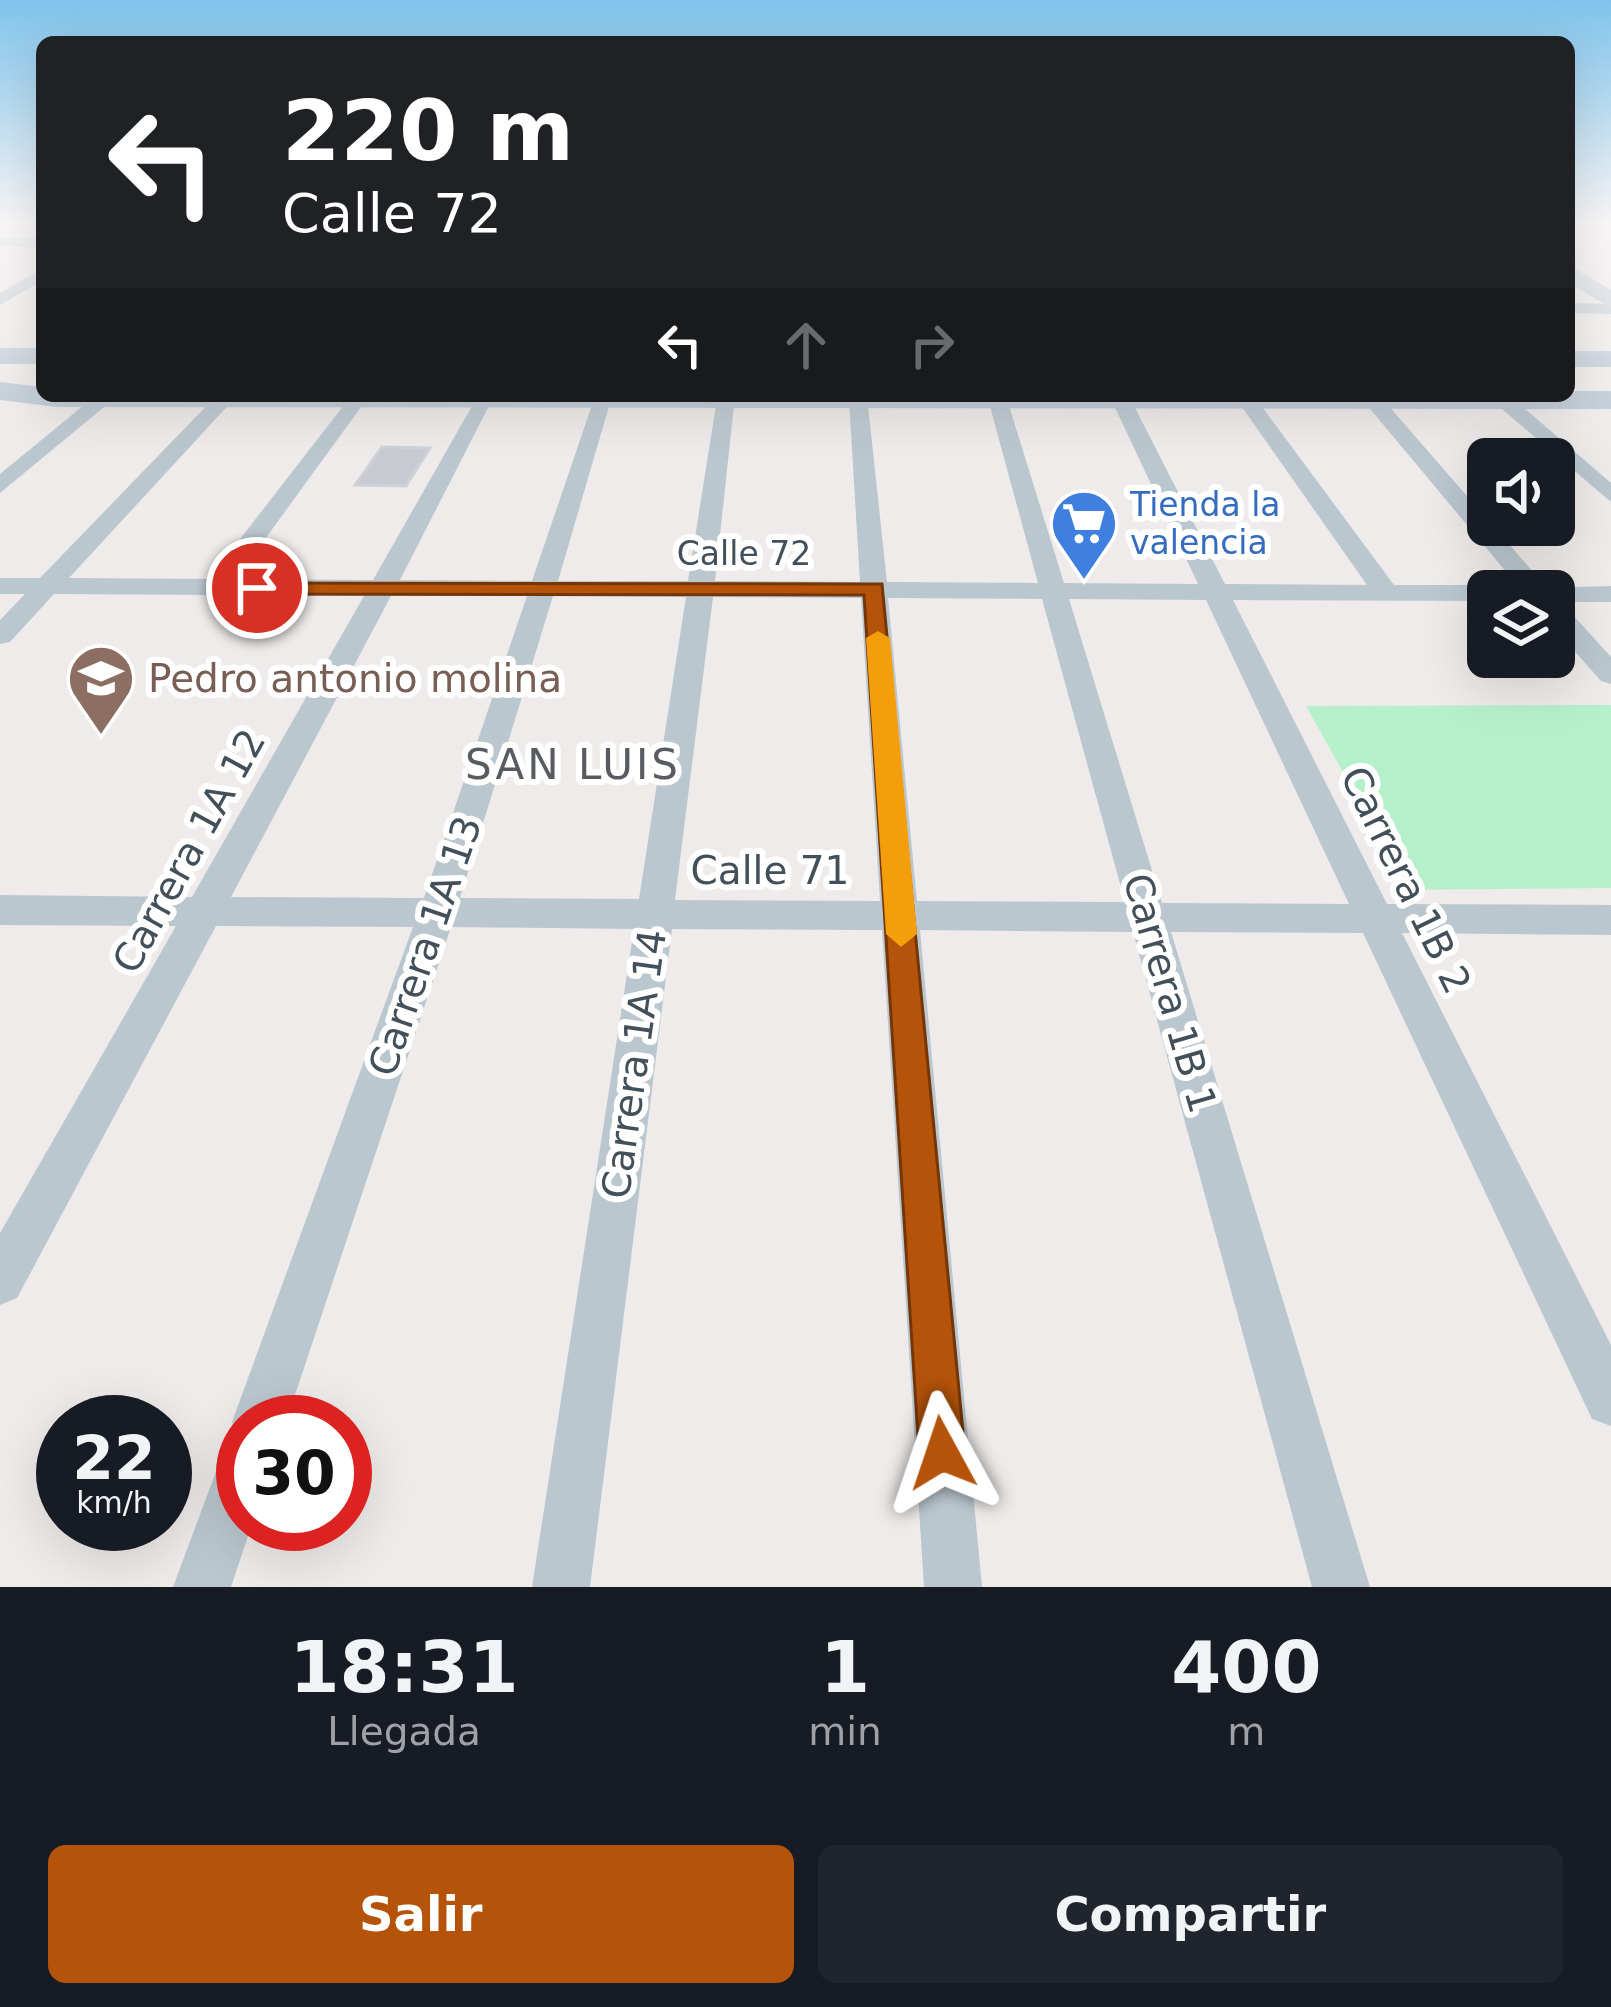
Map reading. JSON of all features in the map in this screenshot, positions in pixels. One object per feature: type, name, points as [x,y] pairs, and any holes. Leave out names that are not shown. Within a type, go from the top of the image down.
[{"type":"main road","points":[[1575,359],[1611,361]]},
{"type":"main road","points":[[0,395],[36,397]]},
{"type":"main road","points":[[1575,400],[1611,400]]},
{"type":"street","points":[[0,486],[100,402]]},
{"type":"street","points":[[0,636],[221,402]]},
{"type":"street","points":[[216,588],[357,402]]},
{"type":"street","name":"Carrera 1A 12","points":[[0,1281],[484,402]]},
{"type":"street","name":"Carrera 1A 13","points":[[269,1395],[437,913],[603,402]]},
{"type":"street","name":"Carrera 1A 14","points":[[561,1587],[727,402]]},
{"type":"street","points":[[859,402],[952,1587]]},
{"type":"street","name":"Carrera 1B 1","points":[[999,402],[1341,1587]]},
{"type":"street","name":"Carrera 1B 2","points":[[1122,402],[1611,1400]]},
{"type":"street","points":[[1248,402],[1386,592]]},
{"type":"street","points":[[1375,402],[1518,570]]},
{"type":"street","points":[[1505,402],[1611,495]]},
{"type":"street","name":"Calle 72","points":[[0,586],[1467,593]]},
{"type":"street","points":[[1575,594],[1611,594]]},
{"type":"street","points":[[1575,635],[1611,675]]},
{"type":"street","name":"Calle 71","points":[[0,910],[1375,918],[1605,928]]},
{"type":"street","points":[[202,1587],[216,1547]]},
{"type":"green space","points":[[1611,705],[1611,888],[1409,890],[1306,706]]},
{"type":"building","points":[[382,447],[430,448],[406,486],[355,485]]},
{"type":"slow traffic","points":[[878,638],[901,934]]},
{"type":"place","name":"Tienda la valencia","points":[[1084,582]]},
{"type":"place","name":"Pedro antonio molina","points":[[101,737]]},
{"type":"district","name":"SAN LUIS","points":[[573,764]]},
{"type":"route","points":[[257,588],[874,589],[942,1453]]}]
